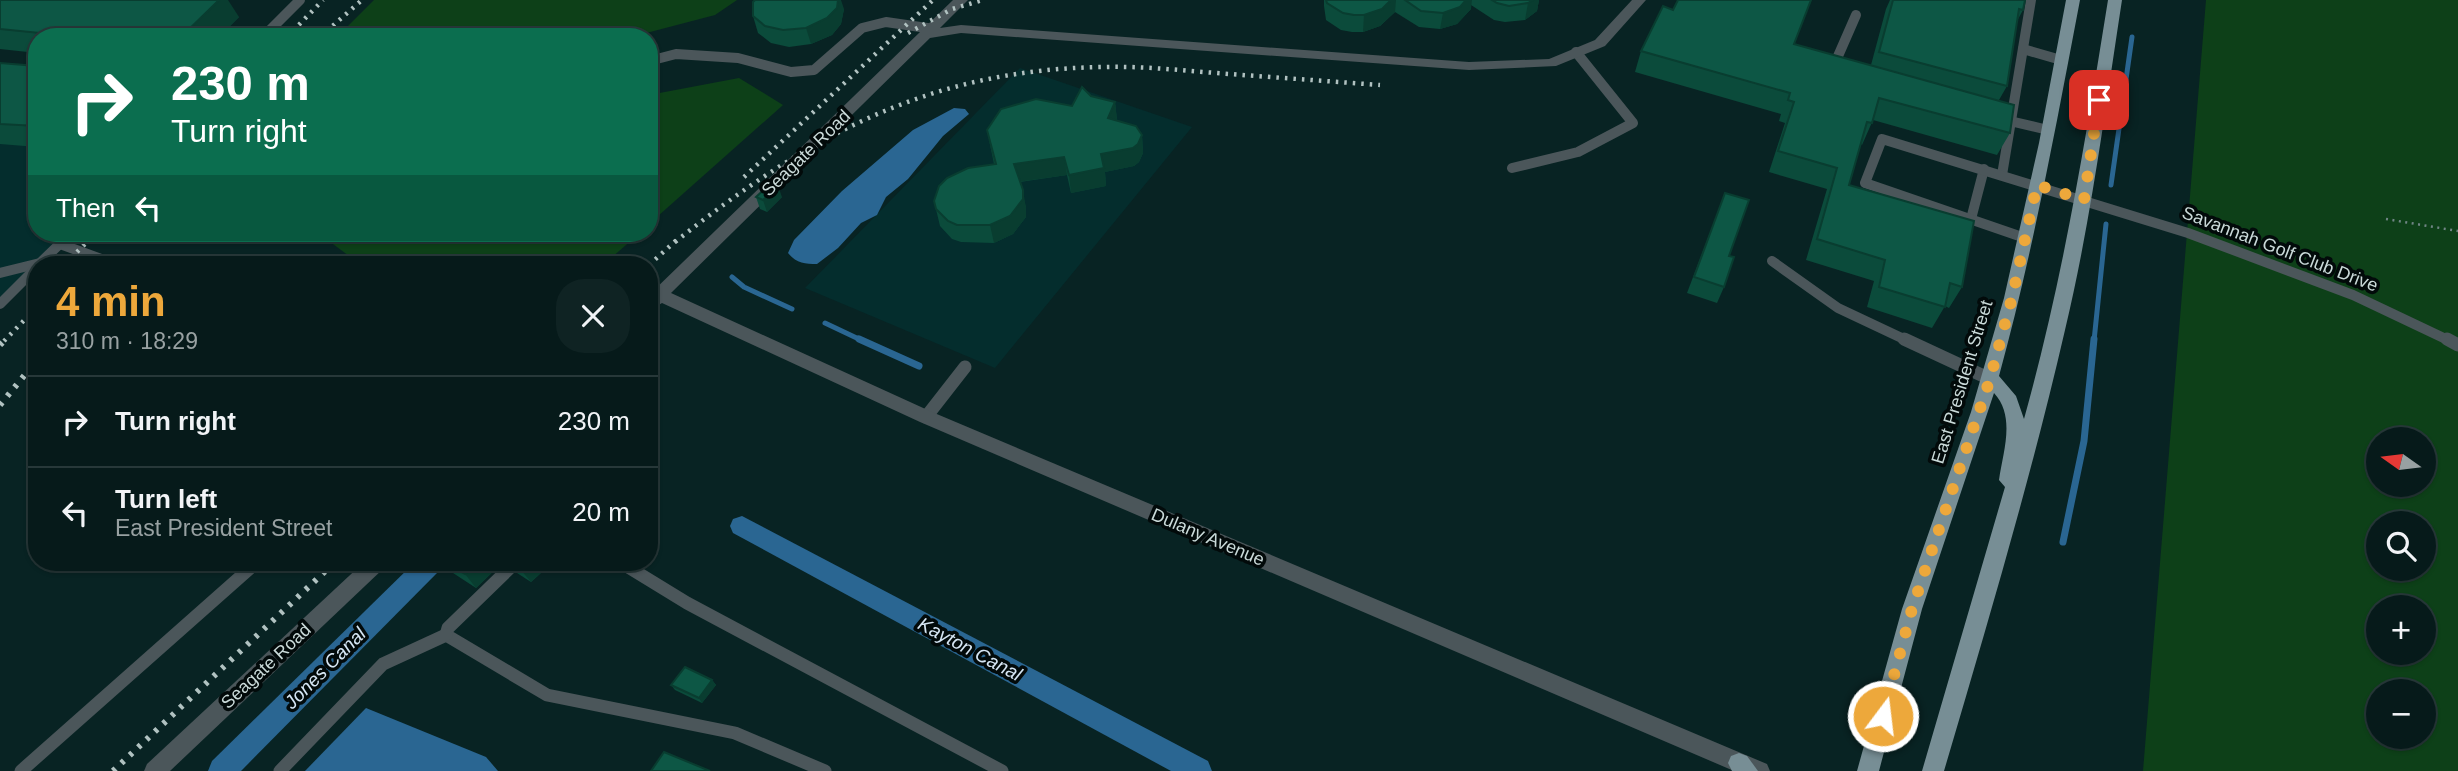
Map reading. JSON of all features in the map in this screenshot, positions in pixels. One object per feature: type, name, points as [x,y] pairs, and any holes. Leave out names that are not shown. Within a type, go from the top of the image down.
[{"type":"main road","name":"East President Street","points":[[1868,771],[1912,609],[1990,379],[2037,185],[2073,0]]},
{"type":"main road","points":[[1933,771],[2057,330],[2084,200],[2115,0]]},
{"type":"main road","points":[[1990,379],[2008,394],[2017,420],[2002,532]]},
{"type":"street","name":"Seagate Road","points":[[658,296],[961,0]]},
{"type":"street","points":[[931,31],[961,29],[1469,66],[1551,63],[1600,43],[1639,0]]},
{"type":"street","name":"Dulany Avenue","points":[[658,302],[1748,768]]},
{"type":"street","name":"Seagate Road","points":[[155,771],[367,571]]},
{"type":"lane","points":[[272,28],[300,0]]},
{"type":"lane","points":[[2002,174],[2031,0]]},
{"type":"lane","points":[[1855,79],[1842,75],[1835,63],[1856,15]]},
{"type":"lane","points":[[658,59],[676,54],[738,58],[791,72],[814,70],[862,29],[886,22],[931,31]]},
{"type":"lane","points":[[2023,49],[2061,60]]},
{"type":"lane","points":[[1512,168],[1578,152],[1633,123],[1576,52]]},
{"type":"lane","points":[[1987,115],[2048,130]]},
{"type":"lane","name":"Savannah Golf Club Drive","points":[[1971,219],[1865,183],[1882,139],[2200,237],[2372,302],[2458,345]]},
{"type":"lane","points":[[1984,169],[1971,219],[2025,238]]},
{"type":"lane","points":[[48,256],[60,244],[93,256]]},
{"type":"lane","points":[[1772,261],[1845,313],[1990,379]]},
{"type":"lane","points":[[0,274],[28,268]]},
{"type":"lane","points":[[0,304],[28,276]]},
{"type":"lane","points":[[926,417],[965,367]]},
{"type":"lane","points":[[21,771],[247,571]]},
{"type":"lane","points":[[280,771],[383,664],[446,635],[448,628],[507,571]]},
{"type":"lane","points":[[635,571],[687,603],[1002,771]]},
{"type":"lane","points":[[446,635],[547,695],[735,733],[824,771]]},
{"type":"path","points":[[2386,219],[2458,231]]},
{"type":"shaded area","points":[[1020,68],[1192,127],[995,368],[805,288]]},
{"type":"shaded area","points":[[0,74],[28,79],[28,242],[61,242],[47,256],[28,256],[28,276],[0,304]]},
{"type":"green space","points":[[374,0],[737,0],[715,15],[658,30],[346,28]]},
{"type":"green space","points":[[2206,0],[2458,0],[2458,771],[2143,771]]},
{"type":"green space","points":[[739,78],[783,105],[658,216],[658,93]]},
{"type":"green space","points":[[330,242],[630,242],[613,256],[349,256]]},
{"type":"water","points":[[954,108],[965,109],[969,114],[943,136],[908,179],[886,197],[877,215],[861,223],[838,248],[817,264],[801,262],[788,253],[794,240],[842,191],[913,130]]},
{"type":"water","points":[[366,708],[486,757],[498,771],[305,771]]},
{"type":"building","points":[[0,0],[219,0],[190,28],[28,28],[28,32],[0,29]]},
{"type":"building","points":[[755,0],[838,0],[837,8],[827,18],[806,28],[783,30],[765,26],[753,16]]},
{"type":"building","points":[[1326,0],[1391,0],[1382,9],[1354,15],[1343,13]]},
{"type":"building","points":[[1405,0],[1466,0],[1460,7],[1443,13],[1421,11]]},
{"type":"building","points":[[1492,0],[1533,0],[1509,6]]},
{"type":"building","points":[[1678,0],[1811,0],[1794,44],[2014,105],[2010,133],[1879,98],[1872,123],[1867,122],[1849,185],[1974,221],[1962,287],[1950,283],[1945,307],[1879,287],[1885,260],[1817,239],[1837,168],[1778,151],[1794,102],[1788,100],[1790,93],[1641,51],[1663,6],[1673,10]]},
{"type":"building","points":[[1893,0],[2025,0],[2023,10],[2019,9],[2007,86],[1879,52]]},
{"type":"building","points":[[0,63],[28,65],[28,126],[0,124]]},
{"type":"building","points":[[1082,87],[1091,96],[1115,102],[1108,118],[1136,126],[1142,135],[1138,144],[1133,148],[1101,154],[1104,168],[1069,175],[1064,157],[1014,164],[1023,190],[1023,199],[1010,216],[990,225],[957,225],[948,221],[936,209],[934,201],[939,186],[947,178],[968,168],[996,164],[987,130],[1001,109],[1036,99],[1072,106]]},
{"type":"building","points":[[771,183],[778,186],[763,200],[756,197]]},
{"type":"building","points":[[1725,193],[1749,200],[1729,256],[1734,257],[1724,287],[1694,277]]},
{"type":"building","points":[[685,667],[712,680],[699,698],[671,685]]},
{"type":"building","points":[[664,752],[710,771],[651,771]]},
{"type":"waterway","points":[[2111,185],[2132,37]]},
{"type":"waterway","points":[[2094,341],[2106,224]]},
{"type":"waterway","points":[[732,277],[744,287],[792,309]]},
{"type":"waterway","points":[[825,323],[863,341]]},
{"type":"waterway","points":[[859,339],[919,366]]},
{"type":"waterway","points":[[2063,542],[2084,441],[2094,339]]},
{"type":"waterway","name":"Kayton Canal","points":[[742,526],[1198,771]]},
{"type":"waterway","name":"Jones Canal","points":[[222,771],[422,571]]},
{"type":"railway","points":[[296,28],[323,0]]},
{"type":"railway","points":[[330,28],[362,0]]},
{"type":"railway","points":[[744,177],[933,0]]},
{"type":"railway","points":[[908,33],[952,9],[983,0]]},
{"type":"railway","points":[[675,242],[724,204],[823,141],[874,116],[927,95],[982,80],[1041,71],[1118,67],[1380,85]]},
{"type":"railway","points":[[658,257],[680,237]]},
{"type":"railway","points":[[73,256],[87,242]]},
{"type":"railway","points":[[4,341],[28,316]]},
{"type":"railway","points":[[0,345],[4,341]]},
{"type":"railway","points":[[0,405],[28,371]]},
{"type":"railway","points":[[113,771],[325,571]]},
{"type":"route","points":[[1883,716],[1912,609],[1990,379],[2012,298],[2037,185],[2084,200],[2099,100]]}]
